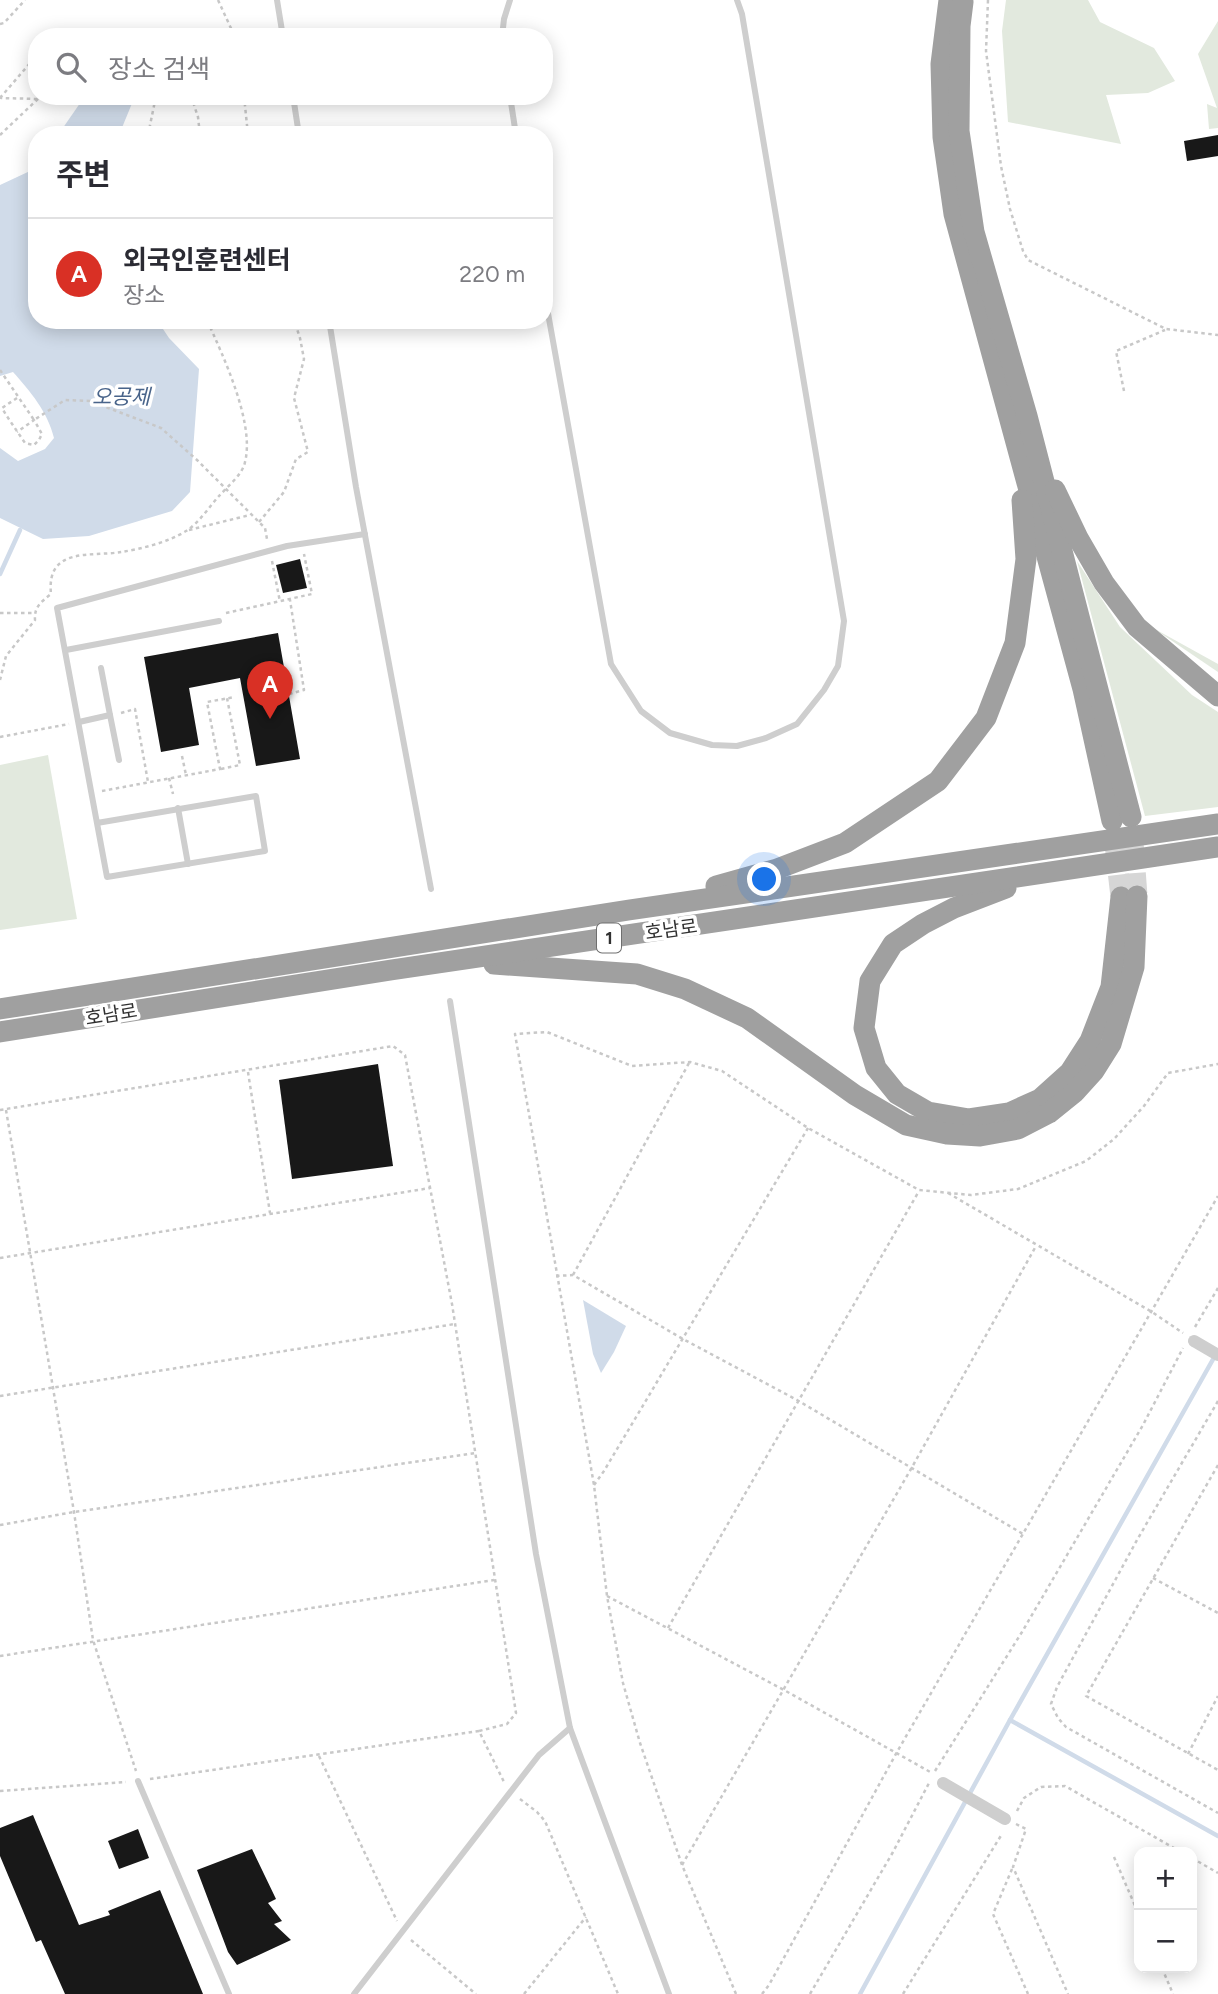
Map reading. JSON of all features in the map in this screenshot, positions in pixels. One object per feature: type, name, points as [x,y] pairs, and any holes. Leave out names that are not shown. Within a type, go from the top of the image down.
[{"type":"highway","points":[[949,0],[941,64],[943,137],[952,202],[971,281],[1019,422],[1104,583],[1138,627],[1218,696]]},
{"type":"highway","points":[[963,0],[960,26],[959,131],[974,232],[1083,690],[1121,819]]},
{"type":"highway","points":[[629,910],[777,869],[845,843],[939,781],[986,718],[1015,642],[1026,559],[1019,422]]},
{"type":"highway","name":"호남로","points":[[0,1009],[629,910],[1218,824]]},
{"type":"highway","name":"호남로","points":[[0,1032],[391,970],[1218,847]]},
{"type":"highway","points":[[391,970],[492,964],[637,974],[685,989],[747,1018],[855,1095],[906,1125],[947,1134],[980,1136],[1018,1129],[1049,1113],[1075,1092],[1094,1071],[1111,1044],[1134,967],[1129,896],[1111,987],[1090,1041],[1070,1072],[1040,1098],[1009,1113],[969,1119],[928,1112],[897,1094],[876,1068],[864,1028],[870,981],[893,944],[923,923],[993,892],[1070,869]]},
{"type":"street","points":[[1192,1339],[1218,1355]]},
{"type":"street","points":[[938,1778],[1007,1820]]},
{"type":"lane","points":[[277,0],[282,28]]},
{"type":"lane","points":[[503,28],[510,0]]},
{"type":"lane","points":[[551,329],[611,664],[624,687],[641,711],[670,733],[701,743],[737,746],[766,738],[797,724],[824,690],[838,666],[844,621],[742,14],[737,0]]},
{"type":"lane","points":[[294,105],[298,126]]},
{"type":"lane","points":[[511,105],[515,126]]},
{"type":"lane","points":[[331,329],[365,534],[431,889]]},
{"type":"lane","points":[[97,822],[256,796],[265,851],[107,877],[58,608],[287,546],[365,534]]},
{"type":"lane","points":[[66,650],[219,621]]},
{"type":"lane","points":[[101,668],[119,760]]},
{"type":"lane","points":[[79,722],[110,715]]},
{"type":"lane","points":[[178,808],[188,864]]},
{"type":"lane","points":[[450,1001],[536,1554],[570,1728],[669,1994]]},
{"type":"lane","points":[[354,1994],[540,1755],[570,1728]]},
{"type":"lane","points":[[138,1781],[229,1994]]},
{"type":"path","points":[[0,24],[25,0]]},
{"type":"path","points":[[218,0],[231,28]]},
{"type":"path","points":[[988,0],[986,51],[999,154],[1010,209],[1028,260],[1166,329],[1218,335]]},
{"type":"path","points":[[0,97],[28,65]]},
{"type":"path","points":[[0,97],[28,99]]},
{"type":"path","points":[[0,135],[31,105]]},
{"type":"path","points":[[150,126],[154,105]]},
{"type":"path","points":[[194,105],[199,126]]},
{"type":"path","points":[[245,105],[247,126]]},
{"type":"path","points":[[186,531],[245,465],[247,450],[239,395],[211,329]]},
{"type":"path","points":[[259,522],[284,492],[296,459],[309,452],[294,398],[304,359],[297,329]]},
{"type":"path","points":[[1124,391],[1116,351],[1166,329]]},
{"type":"path","points":[[0,370],[4,375],[42,433],[34,444],[25,443],[2,408],[18,397]]},
{"type":"path","points":[[17,432],[65,400],[94,401],[161,428],[252,514],[265,528],[267,539]]},
{"type":"path","points":[[0,680],[6,656],[35,620],[34,613],[38,604],[51,594],[51,576],[71,557],[80,553],[125,552],[186,531],[252,514]]},
{"type":"path","points":[[272,561],[280,602],[290,600],[312,594],[303,554]]},
{"type":"path","points":[[289,694],[304,691],[290,600]]},
{"type":"path","points":[[0,613],[34,613]]},
{"type":"path","points":[[220,769],[208,702],[236,696]]},
{"type":"path","points":[[99,792],[240,765],[227,698]]},
{"type":"path","points":[[120,713],[135,709],[148,782]]},
{"type":"path","points":[[0,737],[79,722]]},
{"type":"path","points":[[182,757],[186,775]]},
{"type":"path","points":[[169,778],[173,794]]},
{"type":"path","points":[[736,1994],[682,1865],[626,1695],[607,1596],[594,1485],[515,1034],[547,1032],[632,1066],[690,1062],[722,1071],[808,1128],[919,1190],[971,1195],[1018,1189],[1086,1161],[1114,1139],[1144,1106],[1168,1073],[1218,1064]]},
{"type":"path","points":[[0,1110],[393,1046],[405,1055],[455,1324],[516,1713],[507,1724],[479,1731],[138,1781],[0,1791]]},
{"type":"path","points":[[573,1275],[690,1062]]},
{"type":"path","points":[[247,1070],[270,1213]]},
{"type":"path","points":[[6,1110],[93,1640],[138,1781]]},
{"type":"path","points":[[594,1485],[808,1128]]},
{"type":"path","points":[[0,1258],[430,1188]]},
{"type":"path","points":[[668,1628],[919,1190]]},
{"type":"path","points":[[946,1192],[1152,1312],[1192,1339]]},
{"type":"path","points":[[762,1994],[897,1752],[1218,1196]]},
{"type":"path","points":[[682,1865],[911,1469],[1036,1246]]},
{"type":"path","points":[[556,1276],[573,1275],[683,1339],[797,1400],[1023,1534]]},
{"type":"path","points":[[810,1994],[1143,1425],[1218,1288]]},
{"type":"path","points":[[0,1396],[455,1324]]},
{"type":"path","points":[[1218,1401],[1130,1552],[1057,1687],[1051,1704],[1066,1727],[1218,1813]]},
{"type":"path","points":[[0,1525],[475,1453]]},
{"type":"path","points":[[1218,1465],[1086,1696],[1218,1770]]},
{"type":"path","points":[[1152,1578],[1218,1613]]},
{"type":"path","points":[[0,1656],[494,1580]]},
{"type":"path","points":[[607,1596],[897,1752],[938,1778]]},
{"type":"path","points":[[1188,1754],[1218,1696]]},
{"type":"path","points":[[479,1731],[510,1792],[545,1821],[618,1994]]},
{"type":"path","points":[[319,1755],[402,1933],[476,1994]]},
{"type":"path","points":[[903,1994],[1007,1820],[1024,1798],[1041,1787],[1065,1786],[1172,1847]]},
{"type":"path","points":[[1007,1820],[1026,1829],[993,1914],[1028,1994]]},
{"type":"path","points":[[1114,1857],[1136,1910]]},
{"type":"path","points":[[1197,1861],[1218,1873]]},
{"type":"path","points":[[1013,1867],[1068,1994]]},
{"type":"path","points":[[524,1994],[586,1916]]},
{"type":"path","points":[[1164,1973],[1173,1994]]},
{"type":"shaded area","points":[[1006,0],[1088,0],[1100,22],[1154,48],[1175,81],[1148,93],[1106,95],[1121,144],[1008,122],[1002,31]]},
{"type":"shaded area","points":[[1218,21],[1218,128],[1209,129],[1207,104],[1217,108],[1198,54]]},
{"type":"shaded area","points":[[1077,561],[1120,627],[1192,695],[1218,712],[1218,807],[1145,816]]},
{"type":"shaded area","points":[[1153,628],[1218,664],[1218,672]]},
{"type":"shaded area","points":[[48,755],[77,919],[0,930],[0,765]]},
{"type":"water","points":[[79,105],[131,105],[123,126],[64,126]]},
{"type":"water","name":"오공제","points":[[28,172],[28,329],[163,329],[199,369],[190,492],[172,511],[89,536],[43,539],[0,518],[0,448],[18,461],[45,449],[54,438],[43,411],[13,372],[0,376],[0,185]]},
{"type":"water","points":[[583,1300],[626,1326],[601,1373],[593,1354]]},
{"type":"building","points":[[1218,135],[1218,156],[1187,161],[1184,141]]},
{"type":"building","points":[[300,559],[307,588],[283,593],[276,565]]},
{"type":"building","points":[[278,633],[300,759],[256,766],[240,678],[189,688],[199,745],[161,752],[144,657]]},
{"type":"building","points":[[378,1064],[393,1166],[292,1179],[279,1080]]},
{"type":"building","points":[[33,1815],[79,1925],[110,1915],[108,1911],[160,1890],[203,1994],[65,1994],[41,1940],[36,1942],[0,1856],[0,1828]]},
{"type":"building","points":[[138,1829],[149,1858],[119,1869],[108,1841]]},
{"type":"building","points":[[252,1849],[276,1899],[268,1903],[282,1921],[274,1924],[291,1940],[237,1965],[228,1952],[197,1870]]},
{"type":"waterway","points":[[0,574],[20,530]]},
{"type":"waterway","points":[[860,1994],[1010,1720],[1216,1354]]},
{"type":"waterway","points":[[1010,1720],[1218,1836]]},
{"type":"tunnel","points":[[1133,842],[1137,896]]},
{"type":"tunnel","points":[[1115,844],[1121,897]]},
{"type":"place","name":"외국인훈련센터","points":[[270,719]]}]
